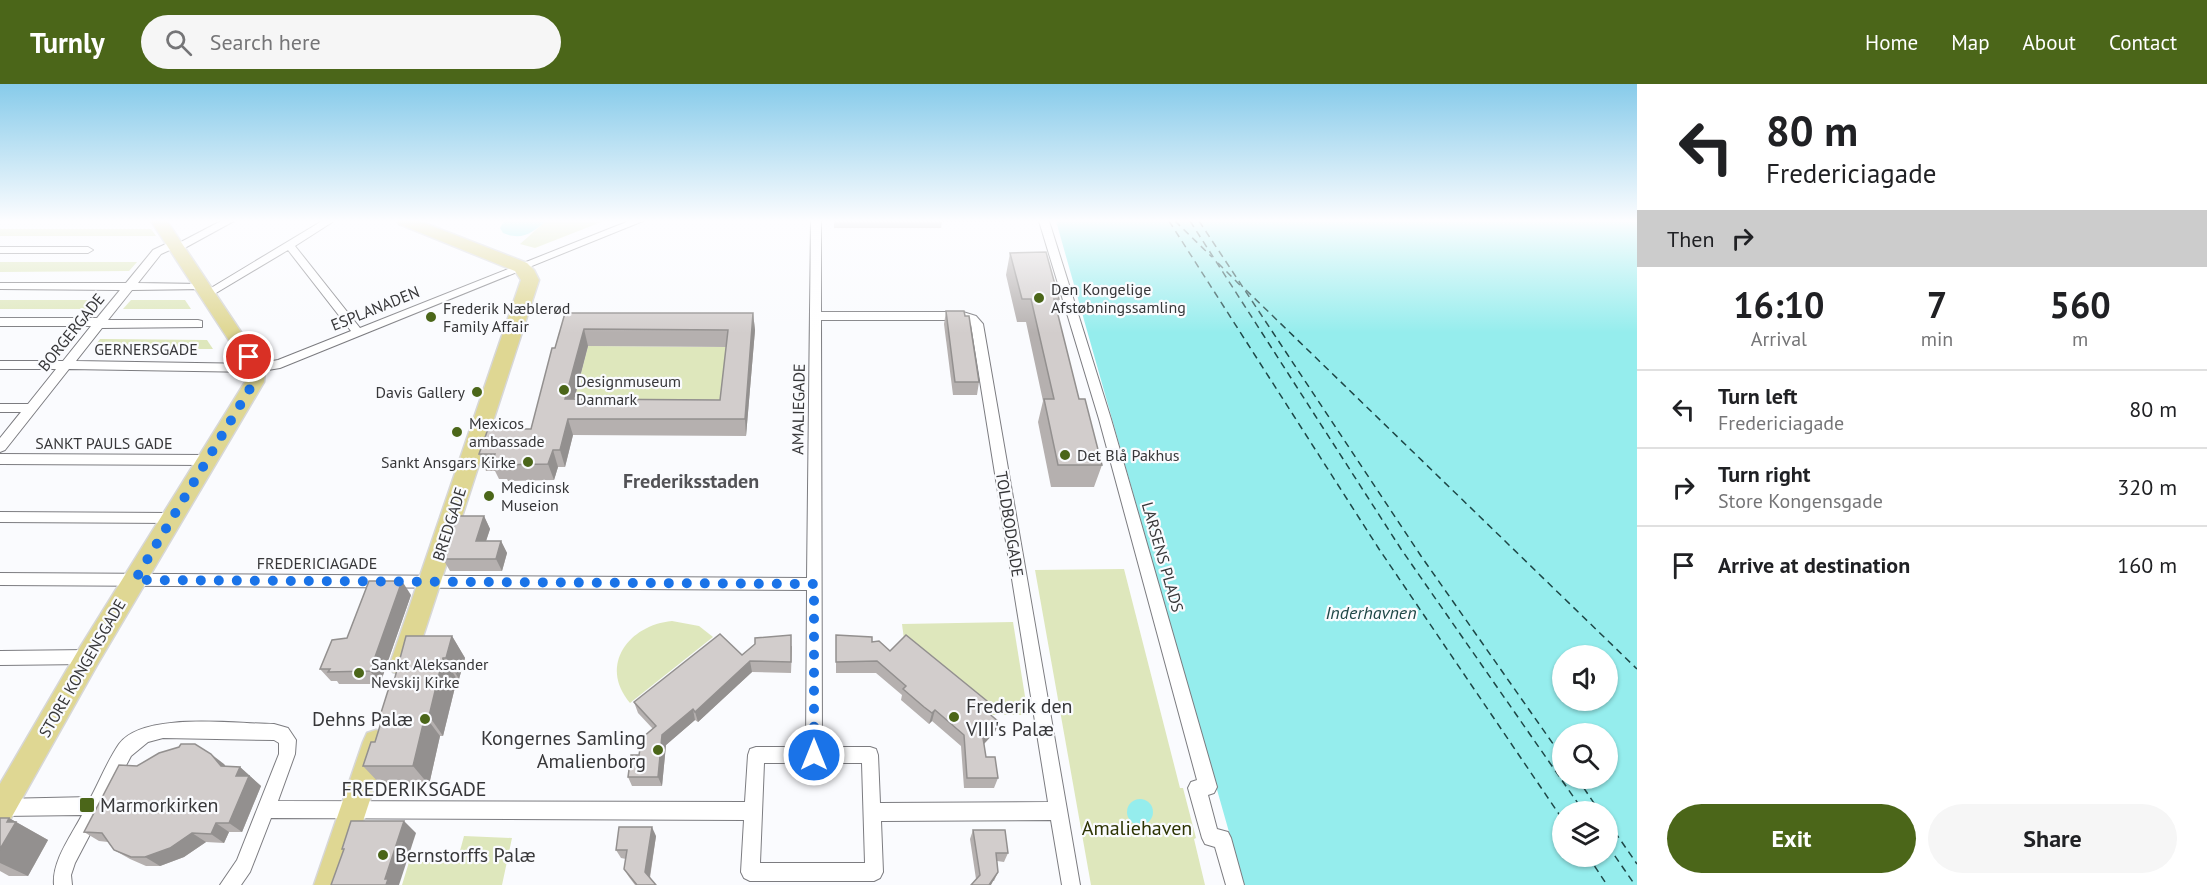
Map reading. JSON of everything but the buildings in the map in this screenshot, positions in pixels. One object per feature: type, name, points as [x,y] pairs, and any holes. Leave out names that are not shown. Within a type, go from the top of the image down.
[{"type":"main road","points":[[183,258],[256,368]]},
{"type":"main road","points":[[499,258],[521,267]]},
{"type":"main road","name":"BREDGADE","points":[[397,680],[530,280],[521,267]]},
{"type":"main road","name":"STORE KONGENSGADE","points":[[1,809],[88,657],[254,382],[256,368]]},
{"type":"main road","points":[[328,885],[382,723]]},
{"type":"street","name":"BORGERGADE","points":[[0,447],[152,258]]},
{"type":"street","points":[[0,286],[130,285],[205,291],[265,258]]},
{"type":"street","points":[[299,258],[358,333]]},
{"type":"street","name":"ESPLANADEN","points":[[256,368],[280,364],[543,258]]},
{"type":"street","name":"AMALIEGADE","points":[[814,755],[816,258]]},
{"type":"street","name":"LARSENS PLADS","points":[[1056,258],[1079,327],[1205,776],[1208,788],[1197,788],[1211,838],[1222,838],[1235,885]]},
{"type":"street","name":"TOLDBODGADE","points":[[816,316],[963,316],[972,319],[977,324],[1071,885]]},
{"type":"street","points":[[0,322],[198,324]]},
{"type":"street","name":"GERNERSGADE","points":[[0,365],[256,368]]},
{"type":"street","points":[[0,408],[31,408]]},
{"type":"street","name":"SANKT PAULS GADE","points":[[0,459],[207,460]]},
{"type":"street","points":[[0,517],[172,518]]},
{"type":"street","name":"FREDERICIAGADE","points":[[0,579],[429,582],[815,591]]},
{"type":"street","points":[[0,658],[88,657]]},
{"type":"street","points":[[63,885],[62,875],[68,859],[124,750],[134,740],[154,731],[274,732],[285,736],[289,746],[287,754],[244,867],[229,885]]},
{"type":"street","points":[[756,755],[814,755],[870,755],[874,872],[813,878],[750,872],[756,755]]},
{"type":"street","points":[[1,809],[96,806]]},
{"type":"street","name":"FREDERIKSGADE","points":[[266,809],[353,812],[753,811]]},
{"type":"street","points":[[872,812],[1060,811]]},
{"type":"green space","points":[[0,262],[137,262],[129,271],[0,272]]},
{"type":"green space","points":[[0,300],[107,300],[99,309],[0,309]]},
{"type":"green space","points":[[131,300],[185,300],[191,309],[123,309]]},
{"type":"green space","points":[[100,339],[207,340],[213,349],[93,349]]},
{"type":"green space","points":[[588,346],[730,347],[722,417],[570,416]]},
{"type":"green space","name":"Amaliehaven","points":[[1124,569],[1180,788],[1183,788],[1196,838],[1194,839],[1205,885],[1091,885],[1035,570]]},
{"type":"green space","points":[[672,621],[699,626],[713,637],[630,703],[621,689],[617,675],[618,661],[623,649],[643,630]]},
{"type":"green space","points":[[1013,622],[1028,715],[987,715],[905,647],[902,624]]},
{"type":"green space","points":[[464,836],[512,838],[502,885],[402,885],[409,862],[457,862]]},
{"type":"water","name":"Inderhavnen","points":[[1067,258],[1637,258],[1637,885],[1244,885]]},
{"type":"water","points":[[1140,799],[1149,803],[1153,812],[1149,821],[1140,825],[1131,821],[1127,812],[1131,803]]},
{"type":"ferry route","points":[[1193,258],[1379,549],[1552,804]]},
{"type":"ferry route","points":[[1214,258],[1401,549],[1576,801]]},
{"type":"ferry route","points":[[1224,258],[1421,556],[1552,742]]},
{"type":"ferry route","points":[[1218,263],[1240,285]]},
{"type":"ferry route","points":[[1246,290],[1637,669]]},
{"type":"ferry route","points":[[1584,789],[1593,801]]},
{"type":"ferry route","points":[[1618,836],[1637,864]]},
{"type":"ferry route","points":[[1618,860],[1635,885]]},
{"type":"ferry route","points":[[1595,867],[1607,885]]},
{"type":"place","name":"Den Kongelige Afstøbningssamling","points":[[1039,298]]},
{"type":"place","name":"Frederik Næblerød Family Affair","points":[[431,317]]},
{"type":"place","name":"Designmuseum Danmark","points":[[564,390]]},
{"type":"place","name":"Davis Gallery","points":[[477,392]]},
{"type":"place","name":"Mexicos ambassade","points":[[457,432]]},
{"type":"place","name":"Det Blå Pakhus","points":[[1065,455]]},
{"type":"place","name":"Sankt Ansgars Kirke","points":[[528,462]]},
{"type":"place","name":"Medicinsk Museion","points":[[489,496]]},
{"type":"place","name":"Sankt Aleksander Nevskij Kirke","points":[[359,673]]},
{"type":"place","name":"Frederik den VIII's Palæ","points":[[954,717]]},
{"type":"place","name":"Dehns Palæ","points":[[425,719]]},
{"type":"place","name":"Kongernes Samling Amalienborg","points":[[658,750]]},
{"type":"place","name":"Marmorkirken","points":[[87,805]]},
{"type":"place","name":"Bernstorffs Palæ","points":[[383,855]]},
{"type":"district","name":"Frederiksstaden","points":[[691,481]]},
{"type":"route","points":[[249,357],[256,368],[254,382],[135,580],[814,584],[814,755]]}]
